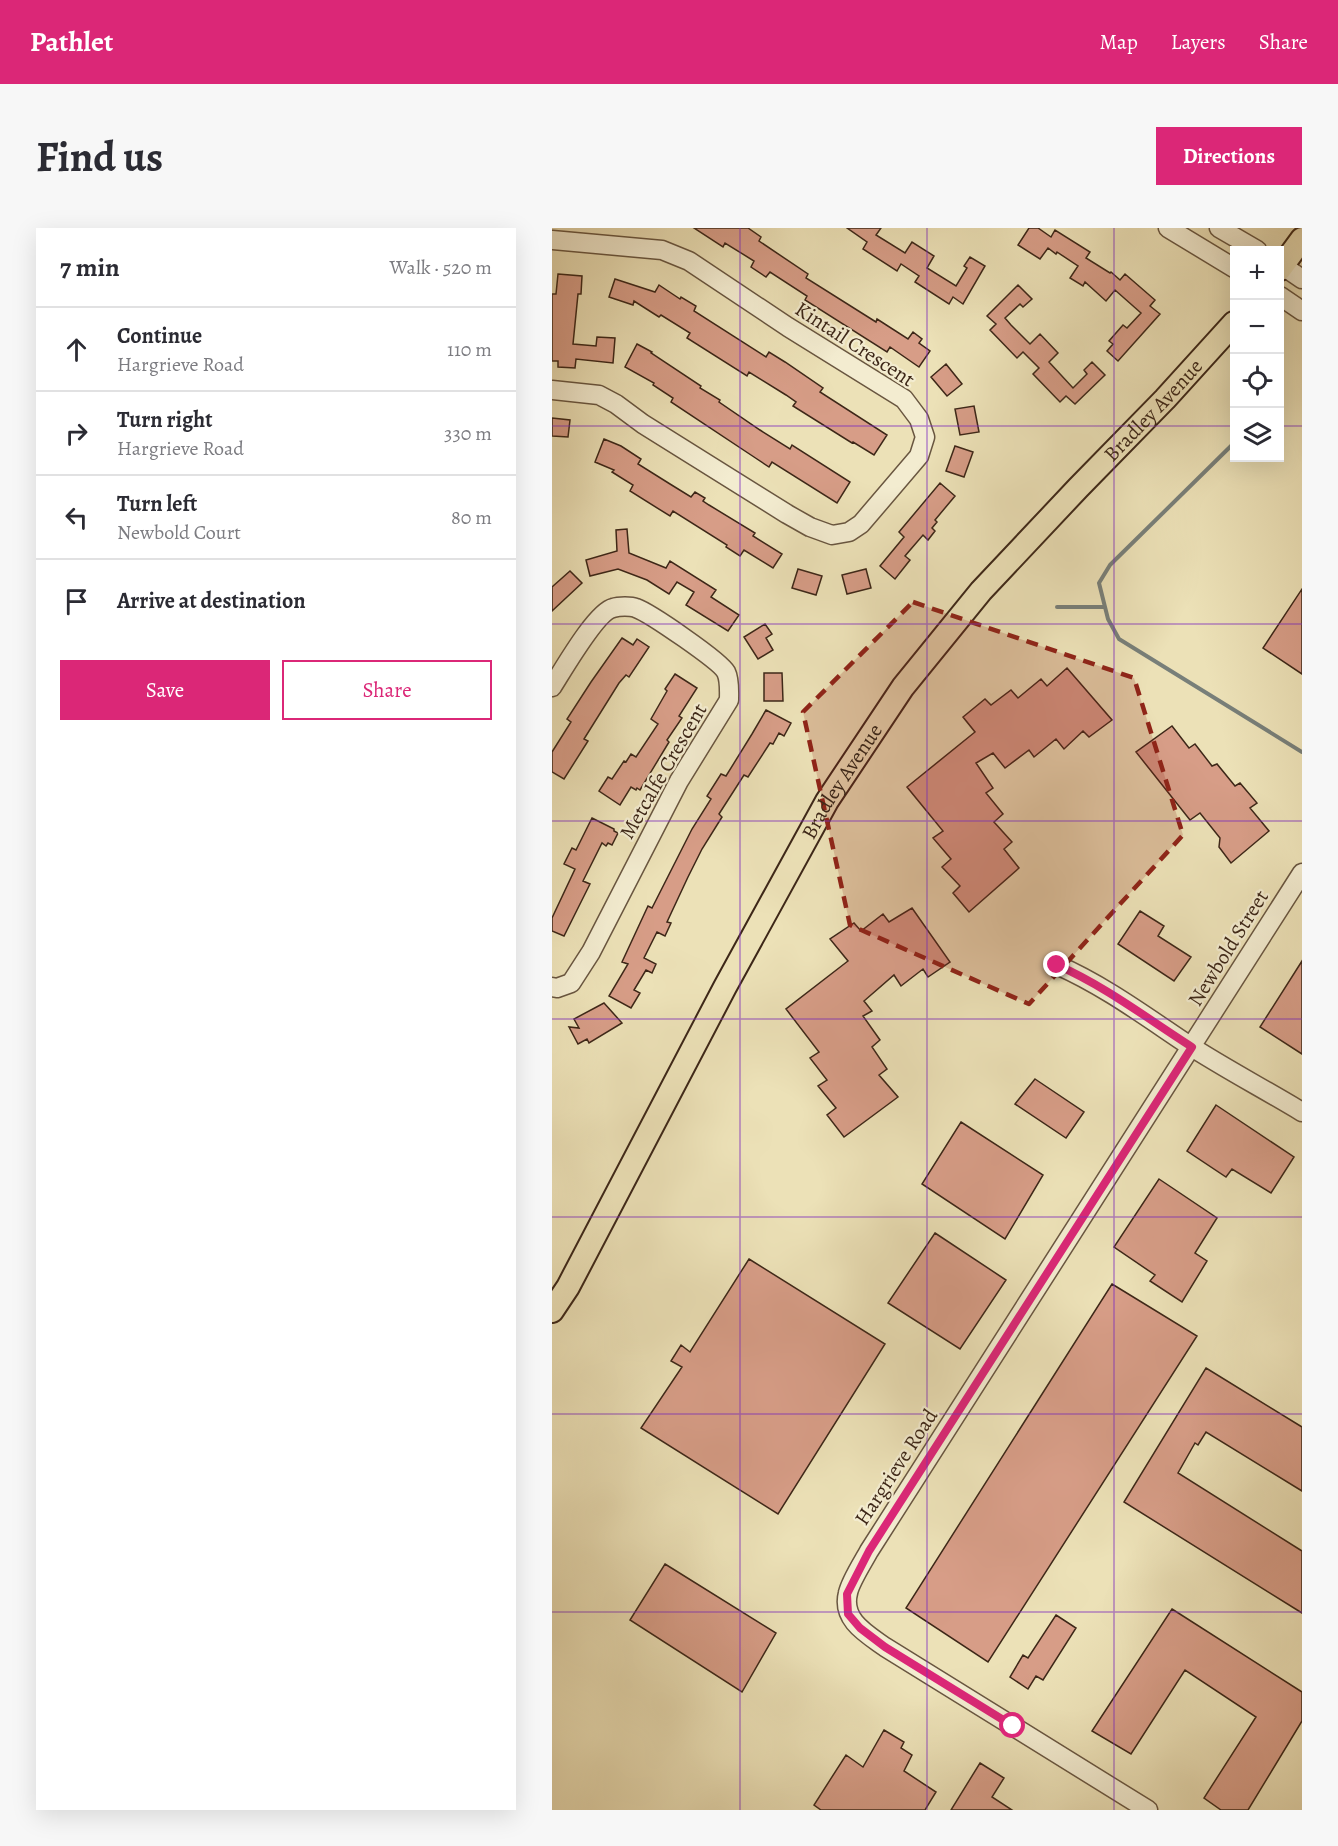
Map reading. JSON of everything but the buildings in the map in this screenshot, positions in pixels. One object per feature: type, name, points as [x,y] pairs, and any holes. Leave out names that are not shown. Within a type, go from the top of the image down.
[{"type":"main road","points":[[1284,261],[1302,239]]},
{"type":"main road","name":"Bradley Avenue","points":[[552,1311],[568,1287],[724,987],[827,801],[903,687],[981,591],[1165,399],[1230,327]]},
{"type":"street","points":[[1168,228],[1230,266]]},
{"type":"street","points":[[1219,228],[1250,246]]},
{"type":"street","name":"Kintail Crescent","points":[[552,240],[662,250],[689,261],[788,327],[904,399],[919,419],[925,437],[919,456],[873,512],[849,532],[832,535],[810,527],[787,514],[598,395],[552,390]]},
{"type":"street","points":[[1284,268],[1302,279]]},
{"type":"street","points":[[1284,299],[1302,311]]},
{"type":"street","name":"Metcalfe Crescent","points":[[552,687],[596,620],[612,608],[634,608],[654,617],[726,672],[729,686],[729,700],[679,781],[591,952],[571,983],[557,988],[552,987]]},
{"type":"street","name":"Newbold Street","points":[[1192,1047],[1302,873]]},
{"type":"street","points":[[1057,965],[1106,992],[1192,1047],[1302,1112]]},
{"type":"street","name":"Hargrieve Road","points":[[1148,1810],[877,1641],[860,1628],[848,1614],[847,1594],[869,1551],[1192,1047]]},
{"type":"highlighted area","points":[[913,602],[1134,678],[1183,835],[1029,1004],[850,925],[803,712]]},
{"type":"waterway","points":[[1230,447],[1110,565],[1099,583],[1108,619],[1119,639],[1302,752]]},
{"type":"waterway","points":[[1057,607],[1105,607]]},
{"type":"route","points":[[1013,1726],[885,1647],[860,1628],[848,1614],[847,1594],[869,1551],[1192,1047],[1106,992],[1057,965]]}]
